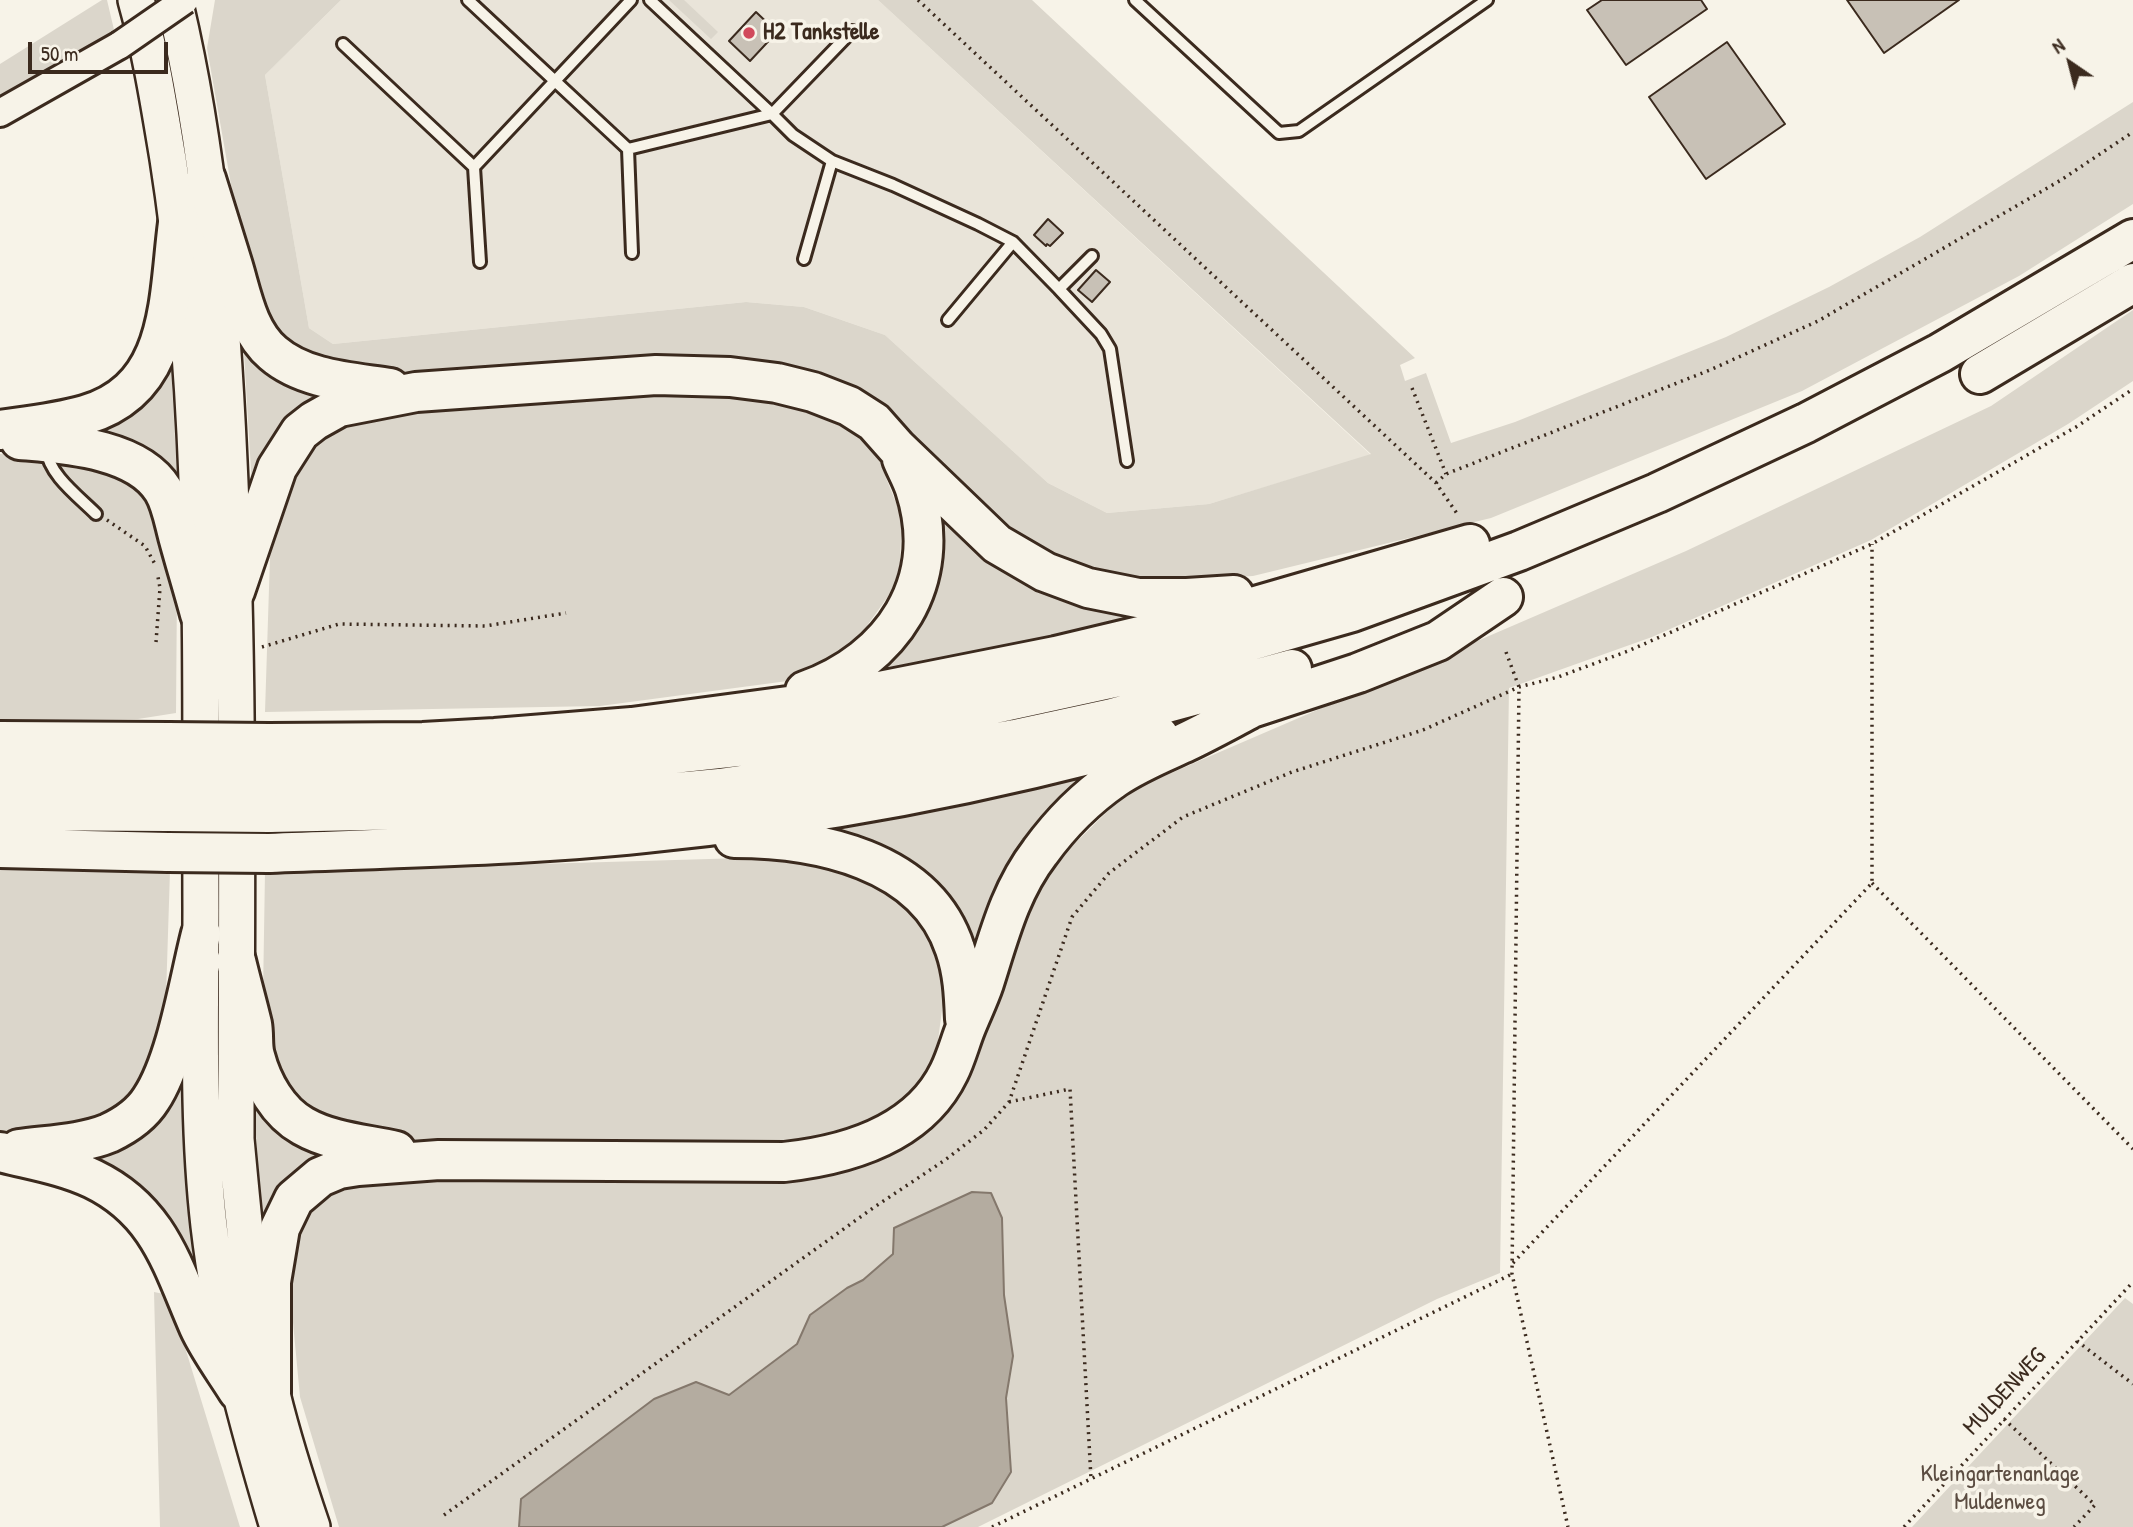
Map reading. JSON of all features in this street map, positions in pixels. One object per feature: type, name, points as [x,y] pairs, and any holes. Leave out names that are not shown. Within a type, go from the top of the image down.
[{"type":"highway","points":[[136,0],[152,58],[178,223],[194,412],[200,614],[202,1123],[208,1223],[220,1309],[295,1477],[312,1527]]},
{"type":"highway","points":[[174,0],[190,69],[223,325],[235,591],[236,1139],[255,1392],[278,1527]]},
{"type":"highway","points":[[206,179],[240,295],[263,343],[273,354],[289,364],[327,378],[416,392]]},
{"type":"highway","points":[[0,430],[87,415],[119,401],[140,382],[150,366],[166,322],[178,223]]},
{"type":"highway","points":[[269,759],[490,774],[796,740],[935,717],[1142,672],[1352,611],[1519,551],[1657,493],[1806,424],[1941,353],[2133,239]]},
{"type":"highway","points":[[1980,374],[2133,283]]},
{"type":"highway","points":[[235,591],[277,468],[300,432],[339,407],[416,392],[656,375],[730,377],[777,383],[813,392],[849,406],[874,422],[897,448],[997,544],[1045,572],[1088,588],[1138,598],[1187,598],[1316,588]]},
{"type":"highway","points":[[0,439],[45,442],[103,452],[124,460],[155,480],[168,501],[200,614]]},
{"type":"highway","points":[[743,713],[820,686],[854,667],[885,642],[898,624],[916,589],[921,569],[923,533],[915,488],[897,448]]},
{"type":"highway","points":[[0,811],[168,776],[269,759],[423,742],[632,727],[840,699],[1056,656],[1211,619],[1510,532],[1600,500],[1657,493]]},
{"type":"highway","points":[[0,741],[168,776],[269,813],[503,808],[720,789],[1015,739],[1125,715],[1264,678],[1367,646],[1503,597],[1437,640],[1358,673],[1248,710],[1084,757],[992,779],[898,797],[645,833],[481,845],[269,853],[0,848]]},
{"type":"highway","points":[[255,1392],[280,1227],[294,1199],[320,1177],[339,1169],[439,1160],[749,1163],[815,1159],[844,1152],[884,1136],[911,1119],[932,1097],[948,1073],[984,984],[1010,902],[1038,853],[1059,827],[1083,803],[1116,777],[1248,710]]},
{"type":"highway","points":[[0,775],[168,776]]},
{"type":"highway","points":[[645,833],[709,838],[764,838],[793,842],[857,856],[894,874],[935,911],[955,947],[963,985],[965,1029]]},
{"type":"highway","points":[[0,1152],[106,1134],[139,1115],[163,1079],[201,934]]},
{"type":"highway","points":[[236,961],[253,1028],[254,1054],[262,1077],[279,1106],[302,1125],[316,1132],[345,1141],[439,1160]]},
{"type":"highway","points":[[0,1152],[93,1179],[123,1197],[139,1211],[163,1242],[201,1329],[255,1392]]},
{"type":"street","points":[[0,113],[120,45],[185,0]]},
{"type":"lane","points":[[468,0],[628,149],[632,253]]},
{"type":"lane","points":[[474,167],[631,0]]},
{"type":"lane","points":[[650,0],[793,135],[832,161],[978,223],[1013,242],[1101,334],[1110,349],[1128,461]]},
{"type":"lane","points":[[1136,0],[1279,133],[1299,131],[1487,0]]},
{"type":"lane","points":[[628,149],[772,114],[852,31]]},
{"type":"lane","points":[[343,44],[474,167],[480,262]]},
{"type":"lane","points":[[804,259],[832,161]]},
{"type":"lane","points":[[948,320],[1013,242]]},
{"type":"lane","points":[[1059,289],[1092,256]]},
{"type":"lane","points":[[45,442],[47,459],[52,468],[96,514]]},
{"type":"path","points":[[918,0],[1436,483],[1458,515]]},
{"type":"path","points":[[1436,483],[1446,474],[1710,370],[1818,321],[2061,180],[2133,132]]},
{"type":"path","points":[[1412,388],[1446,474]]},
{"type":"path","points":[[444,1514],[873,1208],[946,1160],[984,1130],[1009,1102],[1072,917],[1109,873],[1184,817],[1292,772],[1423,730],[1519,687],[1558,677],[1629,651],[1872,544],[2076,427],[2133,389]]},
{"type":"path","points":[[96,514],[145,546],[156,567],[160,588],[156,642]]},
{"type":"path","points":[[1513,1263],[1871,883],[1872,544]]},
{"type":"path","points":[[235,651],[271,646],[339,624],[485,626],[566,613]]},
{"type":"path","points":[[1506,652],[1519,687],[1512,1274],[1568,1527]]},
{"type":"path","points":[[1871,883],[2133,1149]]},
{"type":"path","points":[[1009,1102],[1070,1089],[1091,1479]]},
{"type":"path","points":[[992,1527],[1512,1274]]},
{"type":"path","name":"MULDENWEG","points":[[1904,1527],[2133,1282]]},
{"type":"path","points":[[2077,1341],[2133,1384]]},
{"type":"path","points":[[2004,1419],[2095,1505],[2074,1527]]},
{"type":"shaded area","points":[[341,0],[878,0],[1371,455],[1209,504],[1107,513],[1048,483],[885,335],[804,307],[746,302],[333,344],[309,328],[265,75]]},
{"type":"shaded area","points":[[972,1192],[991,1193],[1002,1218],[1004,1295],[1013,1356],[1006,1398],[1011,1472],[992,1503],[942,1527],[519,1527],[521,1499],[654,1399],[696,1382],[729,1395],[797,1344],[810,1315],[847,1288],[863,1280],[893,1254],[894,1228]]},
{"type":"green space","points":[[102,0],[107,0],[115,34],[0,98],[0,64]]},
{"type":"green space","points":[[215,0],[341,0],[265,75],[309,328],[333,344],[746,302],[804,307],[885,335],[1048,483],[1107,513],[1209,504],[1371,454],[878,0],[1032,0],[1415,358],[1400,365],[1405,381],[1426,373],[1451,443],[1515,422],[1726,337],[1829,287],[1920,237],[2133,102],[2133,204],[2019,276],[1802,391],[1491,518],[1253,576],[1172,581],[1088,573],[1041,552],[991,519],[918,440],[881,465],[902,518],[899,581],[849,651],[795,680],[600,706],[265,712],[271,526],[252,487],[244,353],[248,348],[284,353],[246,270],[207,48]]},
{"type":"green space","points":[[669,0],[684,0],[718,32],[711,39]]},
{"type":"green space","points":[[2133,310],[2133,381],[2068,424],[1871,540],[1652,637],[1509,688],[1500,1273],[1437,1299],[978,1527],[942,1527],[992,1503],[1007,1416],[1006,1398],[1013,1356],[1004,1295],[893,1254],[863,1280],[847,1288],[810,1315],[797,1344],[728,1395],[696,1382],[522,1499],[519,1527],[339,1527],[300,1397],[286,1248],[322,1198],[365,1183],[826,1177],[916,1140],[965,1087],[1046,872],[1127,792],[1686,551],[1991,406]]},
{"type":"green space","points":[[171,365],[175,478],[72,429]]},
{"type":"green space","points":[[0,454],[74,457],[139,484],[162,514],[177,586],[176,713],[138,719],[0,719]]},
{"type":"green space","points":[[929,507],[1164,615],[879,677],[870,667]]},
{"type":"green space","points":[[1110,766],[982,961],[961,941],[814,829]]},
{"type":"green space","points":[[743,858],[844,868],[920,914],[946,980],[935,1063],[891,1111],[834,1139],[762,1150],[447,1144],[357,1134],[314,1120],[262,1056],[265,872]]},
{"type":"green space","points":[[0,866],[170,871],[166,996],[160,1053],[149,1082],[106,1125],[0,1140]]},
{"type":"green space","points":[[180,1076],[193,1259],[191,1263],[72,1154]]},
{"type":"green space","points":[[254,1102],[344,1149],[264,1222],[261,1217]]},
{"type":"green space","points":[[154,1292],[169,1295],[240,1527],[160,1527]]},
{"type":"green space","name":"Kleingartenanlage Muldenweg","points":[[2125,1298],[2133,1304],[2133,1527],[1912,1527]]},
{"type":"building","points":[[1602,0],[1701,0],[1707,9],[1626,65],[1587,10]]},
{"type":"building","points":[[1847,0],[1959,0],[1884,53]]},
{"type":"building","points":[[756,12],[777,32],[750,61],[729,41]]},
{"type":"building","points":[[1727,42],[1785,124],[1706,179],[1649,97]]},
{"type":"building","points":[[1048,219],[1063,233],[1050,246],[1046,246],[1034,235]]},
{"type":"building","points":[[1096,270],[1110,282],[1092,302],[1078,290]]},
{"type":"place","name":"H2 Tankstelle","points":[[749,33]]}]
